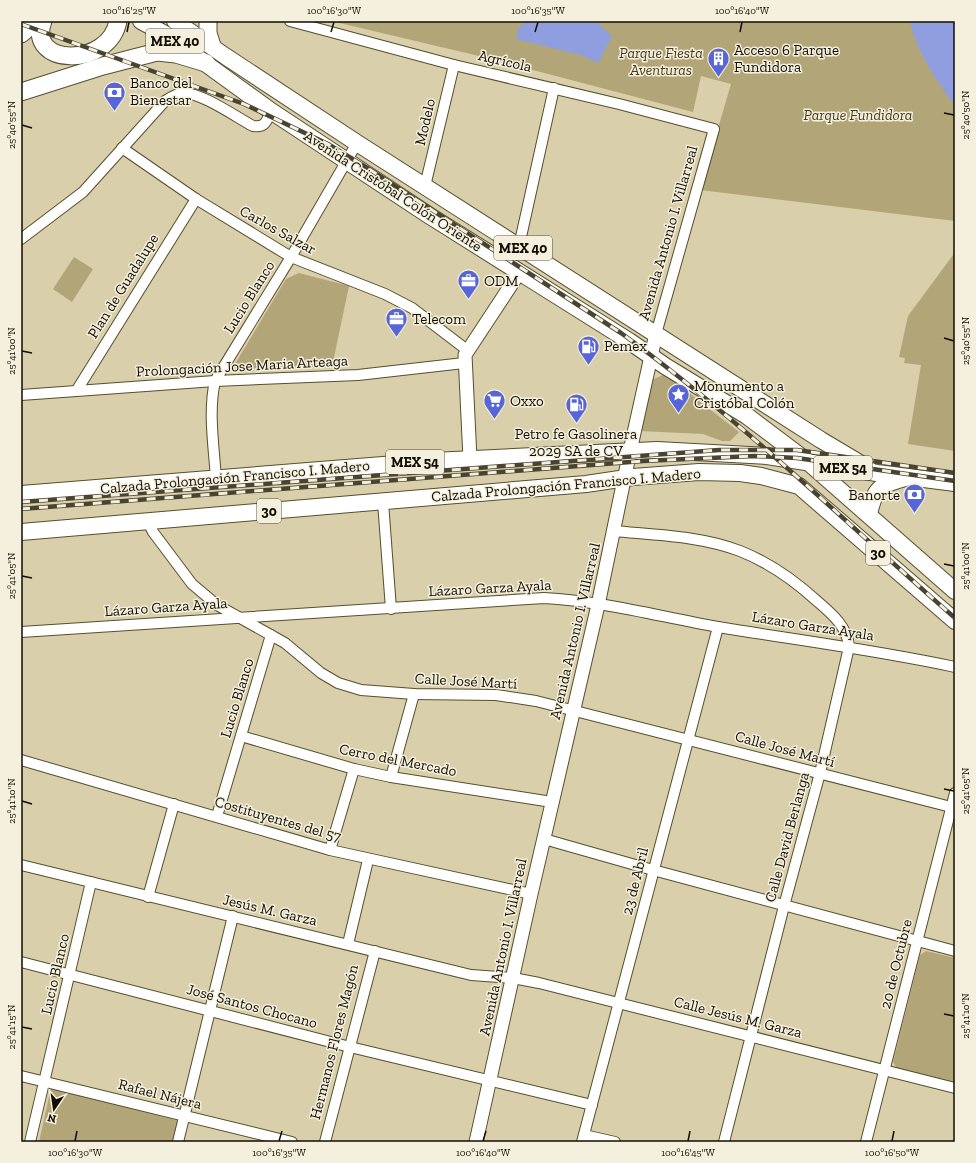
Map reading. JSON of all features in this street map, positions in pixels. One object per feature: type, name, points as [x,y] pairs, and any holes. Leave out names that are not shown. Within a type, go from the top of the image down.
[{"type":"highway","points":[[21,34],[36,21]]},
{"type":"highway","points":[[43,21],[40,31],[46,46],[56,54],[72,57],[87,54],[101,47],[112,36],[118,21]]},
{"type":"highway","points":[[208,21],[208,33],[212,46]]},
{"type":"highway","points":[[21,92],[150,53],[168,52],[206,63]]},
{"type":"main road","name":"Avenida Cristóbal Colón Oriente","points":[[141,21],[165,34],[206,63],[227,81],[348,162],[519,273],[747,416],[808,462]]},
{"type":"main road","name":"Avenida Cristóbal Colón Oriente","points":[[175,21],[357,143],[836,449],[877,473]]},
{"type":"main road","name":"Calzada Prolongación Francisco I. Madero","points":[[21,494],[433,461],[630,451],[690,451],[767,456],[808,462]]},
{"type":"main road","name":"MEX 54","points":[[808,462],[877,473],[954,482]]},
{"type":"main road","name":"30","points":[[808,462],[955,591]]},
{"type":"main road","name":"Calzada Prolongación Francisco I. Madero","points":[[21,532],[147,520],[382,502],[633,477],[699,472],[740,473],[761,476],[799,486],[955,621]]},
{"type":"main road","points":[[869,514],[874,495],[878,490],[886,484],[909,477]]},
{"type":"street","name":"Agrícola","points":[[290,21],[454,65],[554,88],[714,129]]},
{"type":"street","name":"Modelo","points":[[425,186],[454,65]]},
{"type":"street","points":[[519,246],[554,88]]},
{"type":"street","points":[[21,239],[83,192],[165,101],[182,93],[202,99],[253,126],[262,126],[266,124],[271,111]]},
{"type":"street","name":"Avenida Antonio I. Villarreal","points":[[476,1142],[531,894],[598,605],[614,531],[623,479],[656,334],[714,129]]},
{"type":"street","name":"Lucio Blanco","points":[[216,479],[212,408],[212,395],[215,381],[348,162],[357,143]]},
{"type":"street","name":"Carlos Salzar","points":[[122,148],[196,199],[291,257],[385,294],[412,308],[467,350]]},
{"type":"street","name":"Plan de Guadalupe","points":[[77,390],[196,199]]},
{"type":"street","points":[[470,459],[464,363],[467,350],[519,273]]},
{"type":"street","name":"Prolongación Jose Maria Arteaga","points":[[21,395],[215,381],[358,375],[464,363]]},
{"type":"street","points":[[382,502],[391,609]]},
{"type":"street","name":"Calle José Martí","points":[[147,520],[153,532],[192,584],[217,605],[241,617],[285,643],[321,673],[338,683],[361,690],[414,694],[510,696],[688,739],[953,808]]},
{"type":"street","points":[[614,531],[706,541],[741,551],[773,568],[804,590],[828,610],[849,638],[849,647]]},
{"type":"street","name":"Lázaro Garza Ayala","points":[[21,632],[241,617],[391,609],[527,598],[558,599],[718,627],[849,647],[955,667]]},
{"type":"street","name":"23 de Abril","points":[[583,1138],[718,627]]},
{"type":"street","name":"Lucio Blanco","points":[[217,816],[271,635]]},
{"type":"street","name":"Calle David Berlanga","points":[[724,1142],[784,906],[820,773],[849,647]]},
{"type":"street","points":[[391,777],[414,694]]},
{"type":"street","name":"Cerro del Mercado","points":[[241,736],[354,769],[391,777],[552,802]]},
{"type":"street","name":"Costituyentes del 57","points":[[21,760],[368,860],[531,894]]},
{"type":"street","points":[[330,850],[354,769]]},
{"type":"street","name":"20 de Octubre","points":[[866,1142],[953,808],[955,793]]},
{"type":"street","points":[[148,897],[174,804]]},
{"type":"street","points":[[544,839],[784,906],[955,951]]},
{"type":"street","name":"Hermanos Flores Magón","points":[[348,944],[368,860]]},
{"type":"street","name":"Jesús M. Garza","points":[[21,864],[148,897],[233,916],[471,975],[513,978]]},
{"type":"street","name":"Lucio Blanco","points":[[30,1142],[91,882]]},
{"type":"street","points":[[178,1142],[233,916]]},
{"type":"street","name":"Hermanos Flores Magón","points":[[325,1142],[375,951]]},
{"type":"street","name":"José Santos Chocano","points":[[21,962],[350,1047],[490,1082],[592,1105]]},
{"type":"street","name":"Calle Jesús M. Garza","points":[[513,978],[620,1002],[751,1037],[955,1088]]},
{"type":"street","name":"Rafael Nájera","points":[[21,1076],[292,1142]]},
{"type":"street","points":[[583,1138],[615,1142]]},
{"type":"green space","name":"Parque Fundidora","points":[[331,21],[955,21],[955,221],[700,190],[731,84],[701,76],[693,112],[479,56]]},
{"type":"green space","points":[[955,247],[955,451],[908,444],[921,365],[904,363],[905,358],[899,357],[908,316],[953,255]]},
{"type":"green space","points":[[74,257],[93,269],[72,302],[53,289]]},
{"type":"green space","points":[[299,273],[349,286],[332,367],[236,369],[235,364],[286,279]]},
{"type":"green space","points":[[665,374],[739,432],[730,441],[722,441],[703,434],[640,431],[652,380]]},
{"type":"green space","points":[[926,951],[955,958],[955,1083],[897,1069],[893,1062],[920,955]]},
{"type":"green space","points":[[51,1088],[179,1121],[173,1142],[39,1142]]},
{"type":"water","points":[[528,21],[595,21],[612,36],[598,63],[581,55],[516,39],[519,27]]},
{"type":"water","points":[[910,21],[955,21],[955,106],[922,54]]},
{"type":"railway","points":[[21,24],[244,104],[328,144],[369,169],[621,333],[665,366],[750,436],[955,618]]},
{"type":"railway","points":[[21,502],[719,450],[797,450],[955,473]]},
{"type":"railway","points":[[21,509],[643,461],[754,456],[797,458],[955,481]]},
{"type":"place","name":"Acceso 6 Parque Fundidora","points":[[718,78]]},
{"type":"place","name":"Banco del Bienestar","points":[[115,112]]},
{"type":"place","name":"ODM","points":[[468,300]]},
{"type":"place","name":"Telecom","points":[[397,338]]},
{"type":"place","name":"Pemex","points":[[589,366]]},
{"type":"place","name":"Monumento a Cristóbal Colón","points":[[678,414]]},
{"type":"place","name":"Oxxo","points":[[494,420]]},
{"type":"place","name":"Petro fe Gasolinera 2029 SA de CV","points":[[576,424]]},
{"type":"place","name":"Banorte","points":[[915,514]]},
{"type":"park label","name":"Parque Fiesta Aventuras","points":[[661,62]]}]
